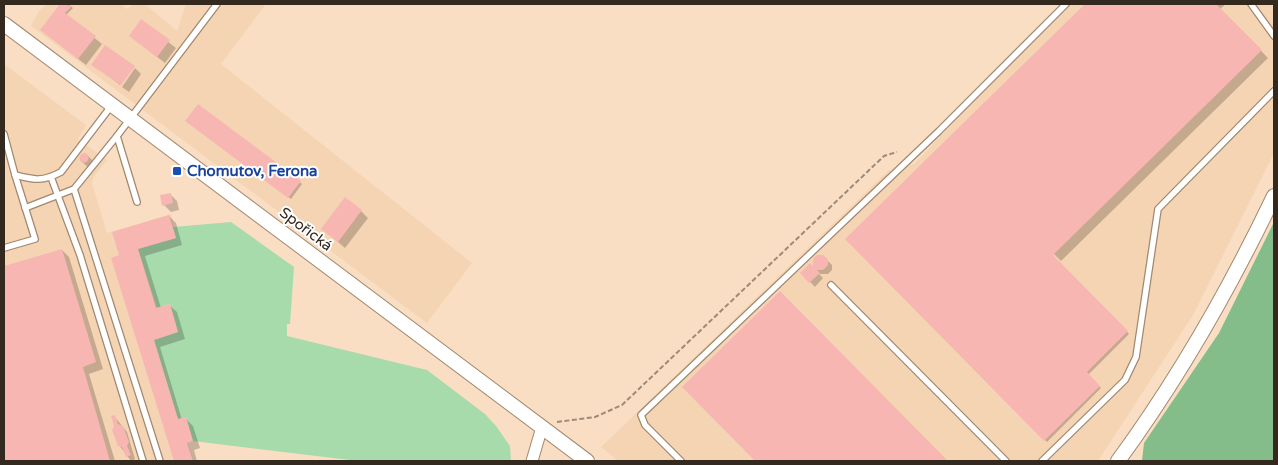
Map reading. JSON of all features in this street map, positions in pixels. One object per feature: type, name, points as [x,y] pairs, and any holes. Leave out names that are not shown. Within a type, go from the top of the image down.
[{"type":"street","name":"Spořická","points":[[4,24],[587,461]]},
{"type":"street","points":[[1118,461],[1179,370],[1209,319],[1274,196]]},
{"type":"street","points":[[532,461],[542,427]]},
{"type":"lane","points":[[25,208],[74,189],[218,4]]},
{"type":"lane","points":[[681,461],[645,425],[641,415],[939,131],[1066,4]]},
{"type":"lane","points":[[1251,4],[1274,36]]},
{"type":"lane","points":[[1042,461],[1125,380],[1136,357],[1158,208],[1274,91]]},
{"type":"lane","points":[[15,175],[37,181],[61,172],[112,105]]},
{"type":"lane","points":[[4,134],[35,239],[4,248]]},
{"type":"lane","points":[[117,136],[137,202]]},
{"type":"lane","points":[[51,177],[80,255],[142,461]]},
{"type":"lane","points":[[74,189],[160,461]]},
{"type":"lane","points":[[831,285],[1006,461]]},
{"type":"path","points":[[542,427],[563,420],[595,417],[622,404],[884,156],[897,152]]},
{"type":"shaded area","points":[[46,4],[121,4],[127,9],[134,4],[145,4],[177,31],[186,4],[266,4],[221,64],[472,263],[427,323],[31,26],[39,11]]},
{"type":"shaded area","points":[[1066,4],[1274,4],[1274,153],[1193,315],[1098,461],[618,461],[601,447],[888,171],[914,164]]},
{"type":"shaded area","points":[[4,64],[86,125],[78,139],[107,160],[94,176],[92,183],[107,233],[171,214],[176,238],[139,249],[157,308],[170,305],[178,332],[154,340],[194,441],[188,443],[194,461],[4,461]]},
{"type":"green space","points":[[231,222],[294,267],[290,324],[287,324],[287,336],[427,370],[485,414],[510,446],[511,461],[358,461],[193,441],[186,417],[178,419],[154,340],[178,332],[170,304],[157,308],[138,249],[176,238],[173,227]]},
{"type":"green space","points":[[1274,222],[1274,461],[1142,461],[1144,443],[1219,333]]},
{"type":"building","points":[[60,4],[72,6],[65,13],[96,36],[78,59],[40,30]]},
{"type":"building","points":[[1085,4],[1216,4],[1262,50],[1053,255],[1128,331],[1087,372],[1100,386],[1044,441],[845,239]]},
{"type":"building","points":[[141,19],[170,40],[157,57],[129,36]]},
{"type":"building","points":[[105,45],[135,66],[121,85],[91,65]]},
{"type":"building","points":[[198,104],[301,181],[288,198],[185,121]]},
{"type":"building","points":[[84,153],[89,158],[84,163],[79,158]]},
{"type":"building","points":[[171,193],[173,203],[162,206],[160,195]]},
{"type":"building","points":[[345,197],[362,210],[338,242],[321,229]]},
{"type":"building","points":[[169,215],[176,238],[138,249],[156,308],[170,304],[178,332],[154,340],[178,419],[186,417],[193,441],[187,443],[193,461],[174,461],[111,258],[119,255],[112,232]]},
{"type":"building","points":[[62,249],[96,362],[83,367],[110,461],[4,461],[4,266]]},
{"type":"building","points":[[817,255],[823,255],[828,259],[828,265],[823,270],[817,270],[820,273],[809,283],[800,273],[810,263],[813,266],[813,259]]},
{"type":"building","points":[[780,291],[948,461],[755,461],[682,387]]},
{"type":"building","points":[[115,415],[118,424],[123,426],[129,442],[127,446],[131,455],[126,457],[122,447],[118,446],[112,430],[114,426],[111,416]]},
{"type":"place","name":"Chomutov, Ferona","points":[[177,171]]}]
